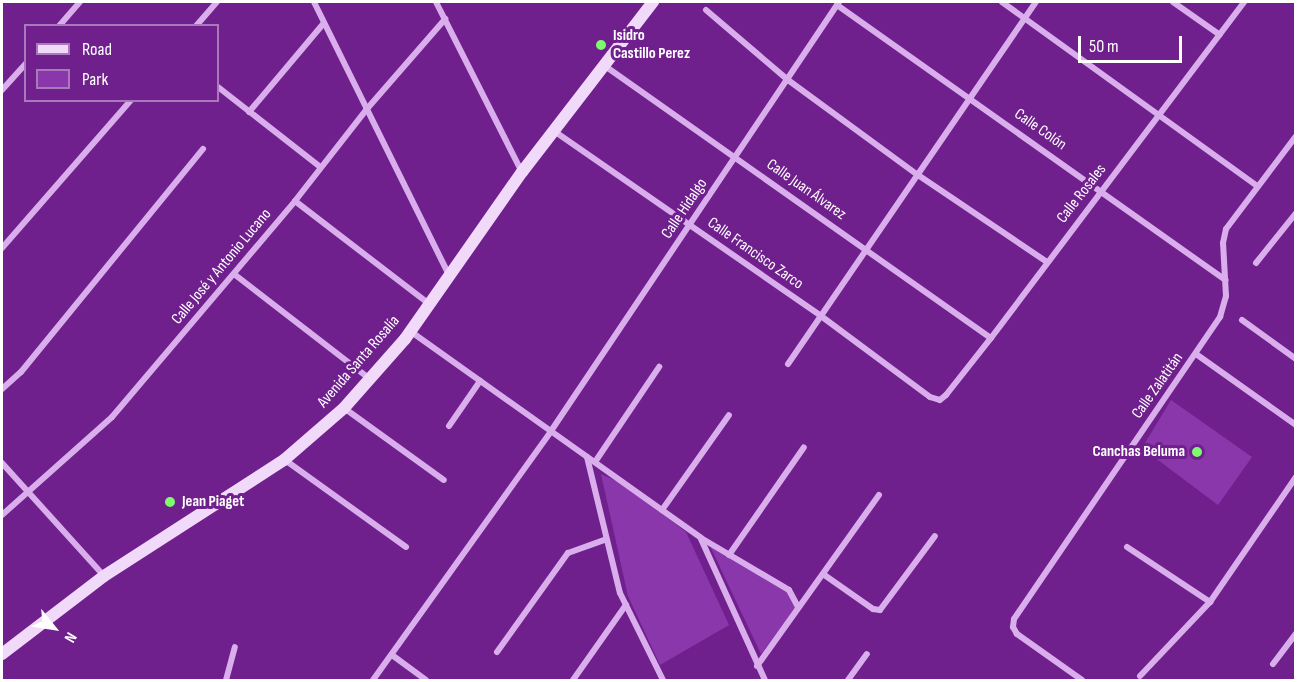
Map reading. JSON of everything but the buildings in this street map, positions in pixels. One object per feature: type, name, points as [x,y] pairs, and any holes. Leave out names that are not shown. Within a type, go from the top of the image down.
[{"type":"street","points":[[61,24],[80,2]]},
{"type":"street","points":[[198,24],[218,2]]},
{"type":"street","points":[[314,2],[449,276]]},
{"type":"street","points":[[436,2],[522,172]]},
{"type":"street","name":"Avenida Santa Rosalía","points":[[2,654],[104,576],[284,460],[344,408],[410,331],[522,172],[653,2]]},
{"type":"street","points":[[1002,2],[1161,114],[1257,186]]},
{"type":"street","points":[[788,364],[1036,2]]},
{"type":"street","points":[[1173,2],[1220,35]]},
{"type":"street","name":"Calle Rosales","points":[[940,400],[991,338],[1244,2]]},
{"type":"street","name":"Calle Hidalgo","points":[[372,681],[551,431],[838,3]]},
{"type":"street","name":"Calle Colón","points":[[838,3],[1226,280]]},
{"type":"street","points":[[706,10],[788,80],[918,175],[1047,262]]},
{"type":"street","name":"Calle José y Antonio Lucano","points":[[2,515],[112,417],[295,201],[320,166],[366,110],[445,19]]},
{"type":"street","points":[[249,112],[324,23]]},
{"type":"street","points":[[2,90],[24,65]]},
{"type":"street","name":"Calle Juan Álvarez","points":[[605,66],[991,338]]},
{"type":"street","points":[[219,88],[320,166]]},
{"type":"street","points":[[2,248],[128,102]]},
{"type":"street","name":"Calle Francisco Zarco","points":[[554,131],[821,316],[930,397],[940,400]]},
{"type":"street","name":"Calle Zalatitán","points":[[1082,681],[1017,634],[1013,627],[1014,619],[1196,354],[1224,307],[1226,280],[1223,243],[1226,229],[1296,136]]},
{"type":"street","points":[[2,389],[21,372],[203,149]]},
{"type":"street","points":[[295,201],[429,304]]},
{"type":"street","points":[[1256,263],[1296,213]]},
{"type":"street","points":[[234,274],[370,380]]},
{"type":"street","points":[[1242,320],[1296,359]]},
{"type":"street","points":[[410,331],[701,538],[789,590],[798,607]]},
{"type":"street","points":[[1196,354],[1296,425]]},
{"type":"street","points":[[595,462],[659,367]]},
{"type":"street","points":[[449,426],[480,381]]},
{"type":"street","points":[[344,408],[444,480]]},
{"type":"street","points":[[662,510],[729,415]]},
{"type":"street","points":[[729,555],[804,447]]},
{"type":"street","points":[[587,457],[620,593],[663,681]]},
{"type":"street","points":[[284,460],[406,547]]},
{"type":"street","points":[[2,463],[104,576]]},
{"type":"street","points":[[1140,676],[1210,602],[1296,477]]},
{"type":"street","points":[[757,666],[879,495]]},
{"type":"street","points":[[823,574],[873,609],[880,610],[935,536]]},
{"type":"street","points":[[701,538],[765,681]]},
{"type":"street","points":[[497,652],[568,553],[607,539]]},
{"type":"street","points":[[1127,547],[1210,602]]},
{"type":"street","points":[[573,681],[626,605]]},
{"type":"street","points":[[1273,664],[1296,633]]},
{"type":"street","points":[[226,681],[235,647]]},
{"type":"street","points":[[848,681],[867,654]]},
{"type":"street","points":[[392,655],[426,681]]},
{"type":"green space","name":"Canchas Beluma","points":[[1171,400],[1252,457],[1218,505],[1142,448]]},
{"type":"green space","points":[[601,474],[625,485],[686,532],[729,625],[660,665],[628,596]]},
{"type":"green space","points":[[710,546],[788,591],[796,607],[761,654]]},
{"type":"place","name":"Isidro Castillo Perez","points":[[601,45]]},
{"type":"place","name":"Canchas Beluma","points":[[1197,452]]},
{"type":"place","name":"Jean Piaget","points":[[170,502]]}]
